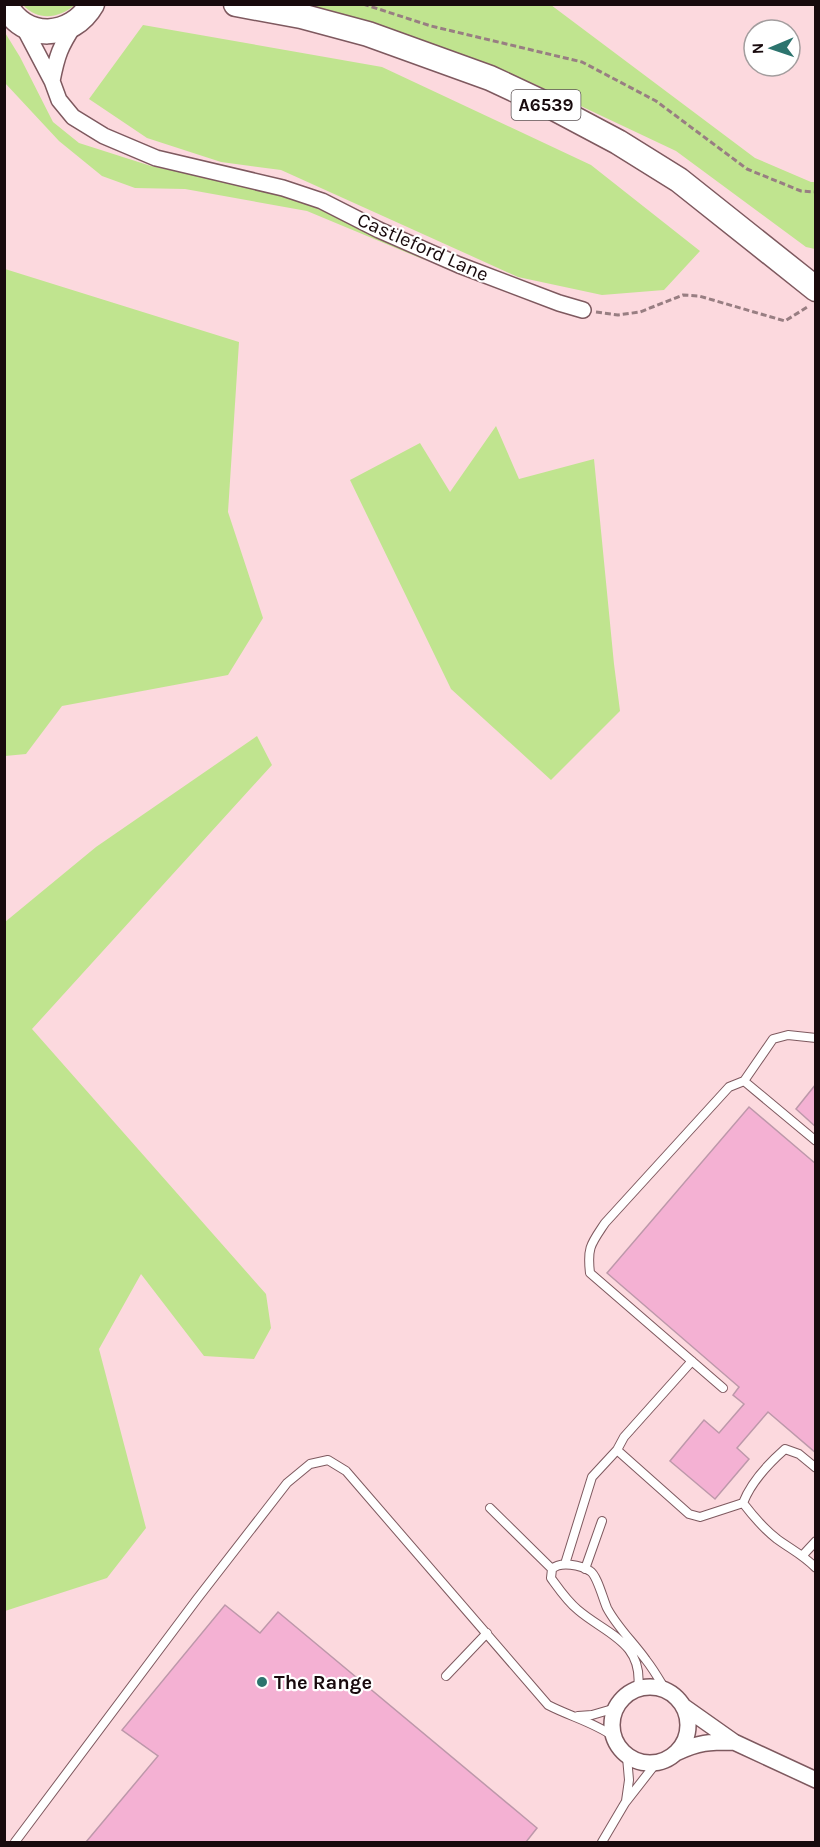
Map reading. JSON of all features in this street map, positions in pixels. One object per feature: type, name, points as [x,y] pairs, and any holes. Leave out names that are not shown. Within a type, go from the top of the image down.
[{"type":"main road","name":"A6539","points":[[236,4],[301,16],[368,34],[490,78],[552,107],[618,142],[679,180],[816,289]]},
{"type":"main road","points":[[10,12],[28,27],[49,32],[60,30],[90,12]]},
{"type":"street","name":"Castleford Lane","points":[[10,12],[52,81],[59,100],[73,117],[104,136],[156,158],[283,188],[322,201],[459,266],[583,310]]},
{"type":"street","points":[[52,81],[57,56],[64,41],[90,12]]},
{"type":"street","points":[[734,1742],[705,1742],[676,1753],[665,1761],[639,1762],[627,1756],[618,1747],[611,1723],[619,1702],[627,1694],[649,1687],[666,1691],[734,1742],[816,1780]]},
{"type":"street","points":[[676,1753],[684,1743],[688,1731],[683,1706]]},
{"type":"lane","points":[[723,1388],[590,1273],[588,1255],[591,1244],[612,1215],[716,1100],[729,1087],[744,1081],[773,1039],[788,1035],[816,1038]]},
{"type":"lane","points":[[744,1081],[816,1142]]},
{"type":"lane","points":[[565,1564],[592,1477],[617,1450],[624,1437],[692,1361]]},
{"type":"lane","points":[[617,1450],[689,1514],[700,1517],[743,1503],[748,1491],[773,1459],[785,1449],[799,1454],[816,1468]]},
{"type":"lane","points":[[15,1842],[190,1608],[287,1483],[310,1464],[328,1460],[346,1471],[548,1705],[605,1730],[613,1736]]},
{"type":"lane","points":[[743,1503],[753,1517],[776,1538],[803,1555],[816,1568]]},
{"type":"lane","points":[[490,1508],[552,1569]]},
{"type":"lane","points":[[585,1569],[602,1521]]},
{"type":"lane","points":[[803,1555],[816,1541]]},
{"type":"lane","points":[[638,1689],[639,1671],[633,1656],[614,1634],[576,1609],[551,1578],[552,1569],[556,1565],[565,1564],[591,1571],[597,1578],[602,1597],[610,1612],[648,1662],[666,1691]]},
{"type":"lane","points":[[446,1676],[487,1633]]},
{"type":"lane","points":[[574,1716],[592,1716],[616,1708]]},
{"type":"lane","points":[[625,1803],[629,1780],[627,1756]]},
{"type":"lane","points":[[602,1842],[625,1803],[657,1762]]},
{"type":"path","points":[[363,4],[431,26],[582,62],[656,101],[747,169],[801,191],[816,192]]},
{"type":"path","points":[[583,310],[618,315],[640,312],[682,295],[699,296],[785,321],[816,302]]},
{"type":"green space","points":[[23,5],[75,5],[62,13],[42,16]]},
{"type":"green space","points":[[297,5],[551,5],[755,158],[815,182],[815,249],[806,247],[676,151],[532,83],[380,27]]},
{"type":"green space","points":[[143,25],[382,67],[591,165],[700,251],[664,290],[602,295],[518,277],[281,170],[221,162],[147,138],[89,99]]},
{"type":"green space","points":[[4,31],[53,122],[79,143],[151,166],[282,194],[335,216],[427,261],[307,211],[185,189],[135,188],[102,176],[59,141],[5,83]]},
{"type":"green space","points":[[5,269],[239,342],[228,512],[263,618],[228,675],[62,706],[26,754],[5,756]]},
{"type":"green space","points":[[496,426],[519,479],[594,459],[620,711],[551,780],[451,689],[350,480],[420,443],[450,492]]},
{"type":"green space","points":[[257,736],[272,765],[32,1029],[266,1294],[271,1328],[254,1359],[204,1356],[141,1274],[99,1349],[146,1528],[107,1578],[5,1611],[5,922],[96,847]]},
{"type":"building","points":[[816,1084],[816,1127],[796,1109]]},
{"type":"building","points":[[749,1107],[816,1164],[816,1453],[768,1412],[737,1448],[749,1459],[715,1499],[670,1461],[704,1420],[719,1433],[744,1404],[733,1395],[739,1387],[607,1273]]},
{"type":"building","name":"The Range","points":[[225,1605],[260,1633],[278,1612],[537,1828],[526,1842],[86,1842],[158,1756],[122,1730]]},
{"type":"place","name":"The Range","points":[[262,1682]]}]
